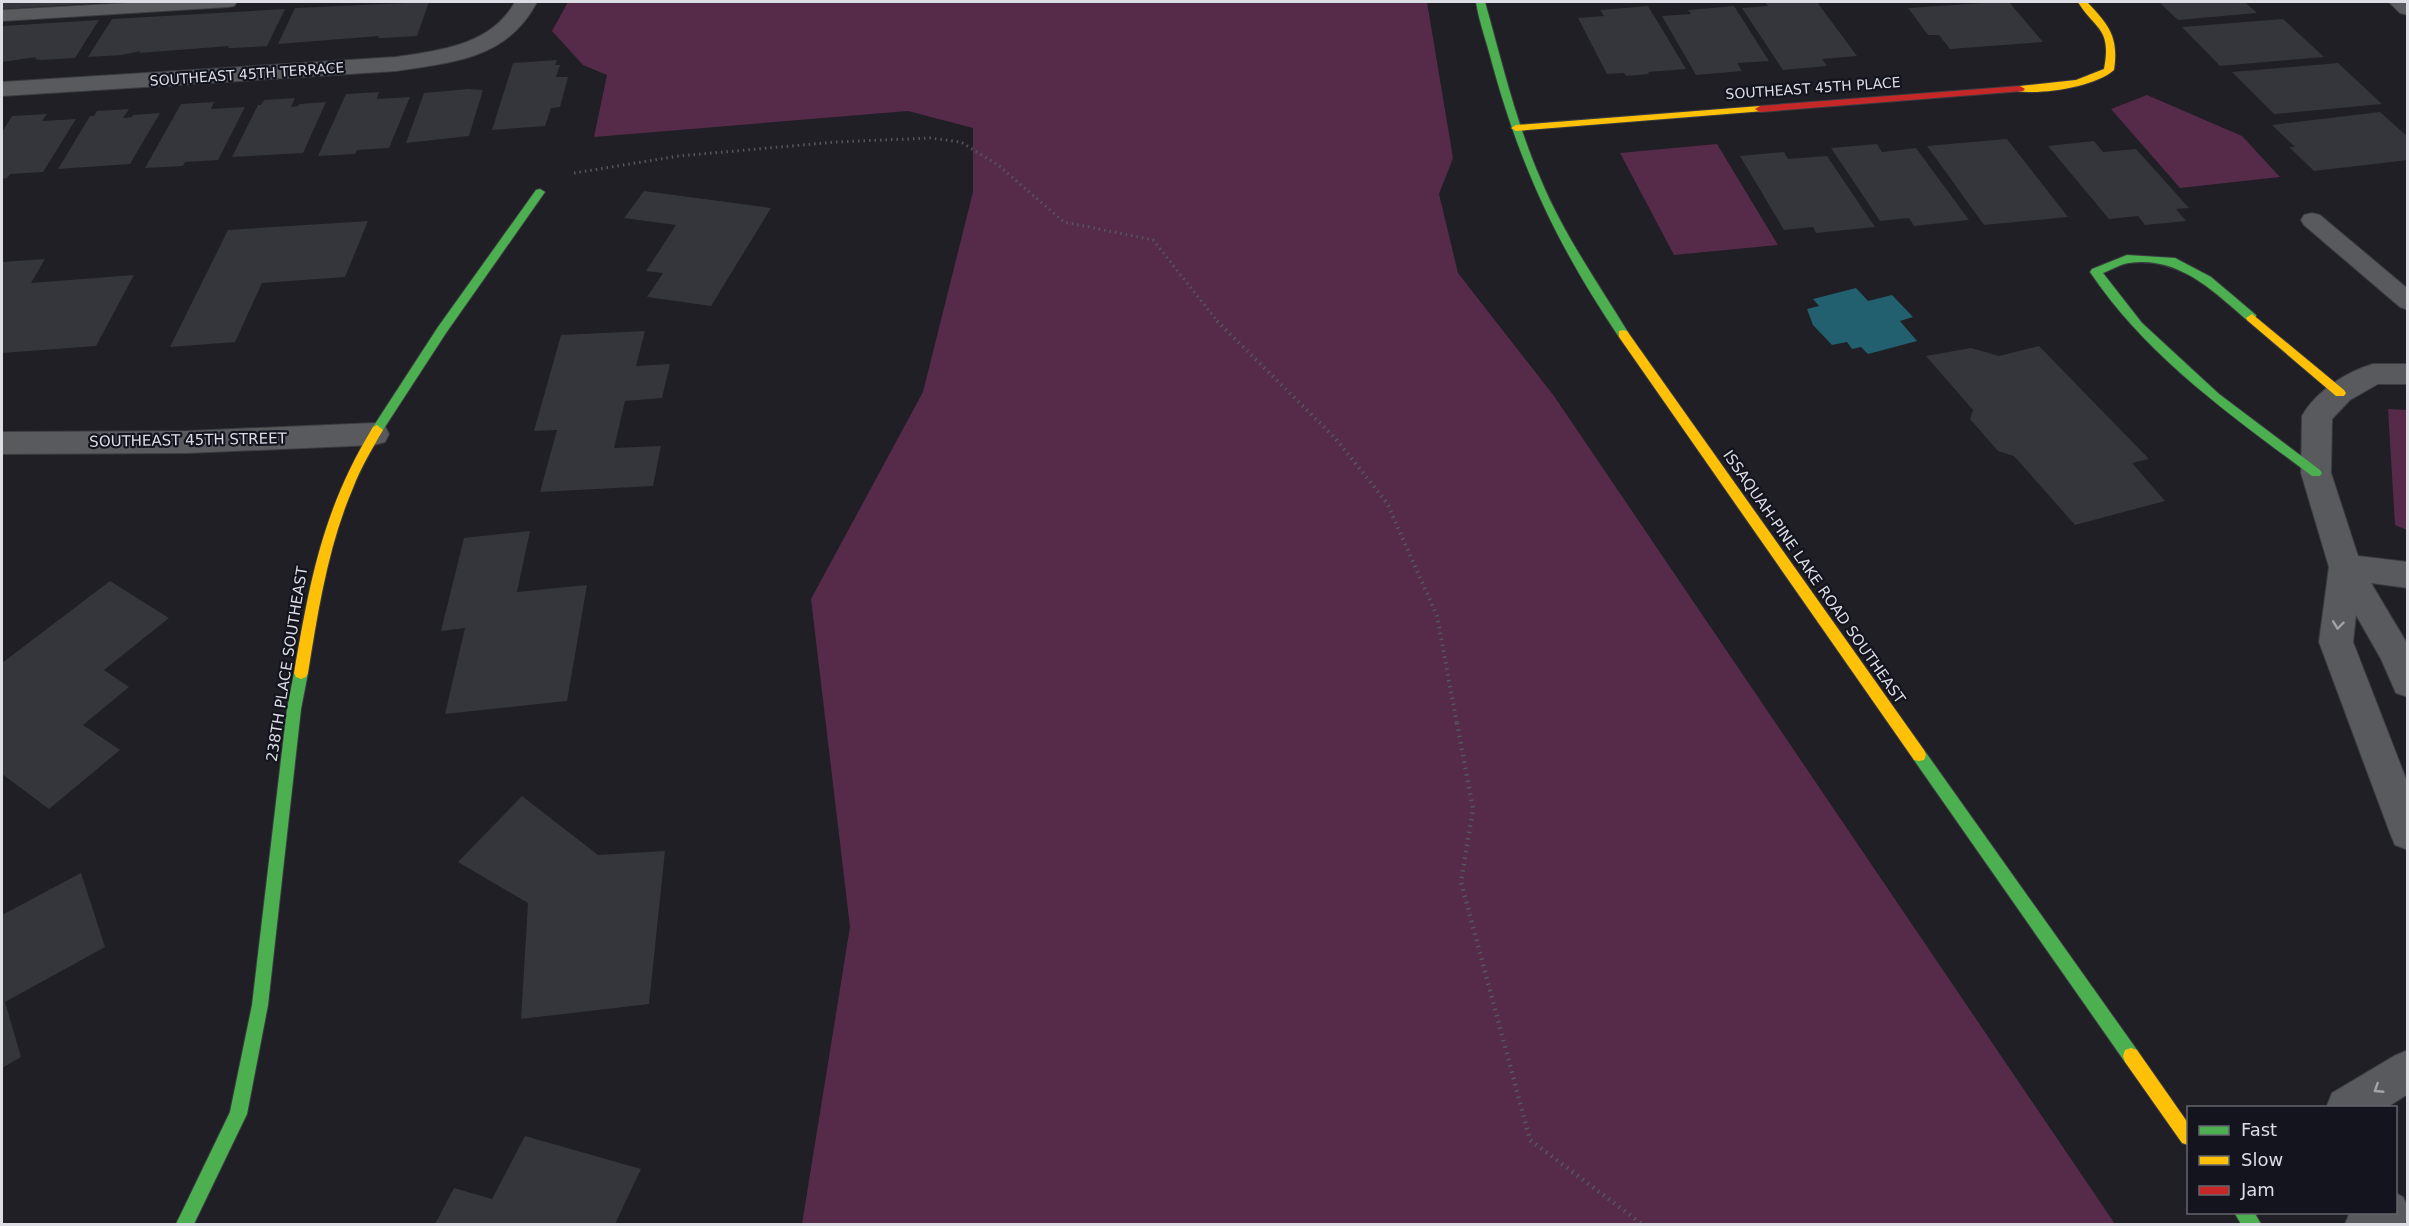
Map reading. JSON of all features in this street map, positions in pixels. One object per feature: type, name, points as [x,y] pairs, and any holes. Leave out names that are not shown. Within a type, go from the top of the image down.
[{"type":"street","name":"SOUTHEAST 45TH TERRACE","points":[[2,89],[396,64],[448,56],[490,41],[522,12],[526,2]]},
{"type":"street","name":"ISSAQUAH-PINE LAKE ROAD SOUTHEAST","points":[[1480,2],[1516,128],[1548,208],[1591,288],[2187,1136]]},
{"type":"street","name":"SOUTHEAST 45TH PLACE","points":[[1516,128],[2060,86],[2092,80],[2109,70],[2115,50],[2109,31],[2082,2]]},
{"type":"street","points":[[2400,2],[2408,8]]},
{"type":"street","name":"238TH PLACE SOUTHEAST","points":[[185,1224],[238,1114],[260,1005],[294,709],[322,555],[342,494],[374,434],[442,330],[540,192]]},
{"type":"street","points":[[2316,473],[2206,389],[2138,326],[2096,272],[2127,259],[2170,261],[2207,280],[2340,393]]},
{"type":"street","points":[[2408,374],[2373,374],[2340,393],[2317,416],[2316,473],[2345,567],[2395,654],[2408,683]]},
{"type":"street","name":"SOUTHEAST 45TH STREET","points":[[2,443],[188,442],[374,434]]},
{"type":"street","points":[[2345,567],[2408,575]]},
{"type":"street","points":[[2345,567],[2336,642],[2408,833]]},
{"type":"street","points":[[2349,1106],[2408,1070]]},
{"type":"street","points":[[2367,1224],[2384,1214]]},
{"type":"lane","points":[[2,16],[228,2]]},
{"type":"lane","points":[[2312,220],[2408,302]]},
{"type":"path","points":[[540,192],[578,171],[680,156],[836,142],[930,138],[961,142],[998,165],[1064,222],[1153,240],[1223,328],[1336,439],[1387,503],[1437,616],[1473,809],[1461,882],[1530,1140],[1642,1224]]},
{"type":"shaded area","points":[[568,2],[1427,2],[1453,158],[1439,194],[1458,273],[1554,396],[2115,1224],[802,1224],[850,927],[811,599],[923,392],[973,192],[973,128],[908,111],[594,137],[607,75],[583,65],[552,31]]},
{"type":"shaded area","points":[[2147,95],[2242,136],[2280,177],[2180,188],[2111,109]]},
{"type":"shaded area","points":[[1717,144],[1778,245],[1674,255],[1620,153]]},
{"type":"shaded area","points":[[2388,409],[2407,410],[2407,530],[2395,525]]},
{"type":"water","points":[[1856,288],[1868,301],[1892,295],[1913,317],[1900,321],[1917,341],[1868,354],[1861,347],[1852,349],[1847,342],[1832,345],[1813,325],[1807,309],[1819,306],[1813,299]]},
{"type":"building","points":[[2,2],[100,2],[100,3],[2,9]]},
{"type":"building","points":[[429,2],[417,36],[378,38],[379,36],[278,44],[295,8]]},
{"type":"building","points":[[1765,2],[1817,2],[1857,56],[1822,59],[1827,66],[1783,70],[1742,8],[1768,6]]},
{"type":"building","points":[[2009,2],[2043,42],[1950,49],[1939,35],[1928,35],[1908,8]]},
{"type":"building","points":[[2159,2],[2245,2],[2257,13],[2178,20]]},
{"type":"building","points":[[1648,6],[1686,69],[1626,76],[1624,73],[1607,74],[1578,18],[1604,16],[1600,10]]},
{"type":"building","points":[[1734,6],[1769,61],[1737,63],[1742,71],[1696,75],[1662,16],[1691,14],[1688,10]]},
{"type":"building","points":[[285,9],[267,46],[228,48],[229,46],[139,53],[141,51],[122,55],[88,57],[112,19]]},
{"type":"building","points":[[2283,19],[2324,57],[2220,66],[2182,27]]},
{"type":"building","points":[[99,20],[75,58],[41,60],[35,59],[36,57],[2,62],[2,26]]},
{"type":"building","points":[[557,60],[555,65],[560,65],[556,77],[568,77],[560,107],[551,108],[545,126],[492,130],[513,63]]},
{"type":"building","points":[[2338,63],[2382,104],[2274,114],[2232,72]]},
{"type":"building","points":[[483,90],[469,136],[406,143],[424,93]]},
{"type":"building","points":[[379,92],[377,99],[410,97],[389,148],[357,150],[355,154],[318,156],[346,94]]},
{"type":"building","points":[[295,98],[291,107],[326,102],[303,153],[232,157],[258,105],[261,105],[264,100]]},
{"type":"building","points":[[214,102],[211,109],[245,107],[218,160],[185,162],[183,166],[145,168],[181,104]]},
{"type":"building","points":[[129,109],[123,118],[160,113],[130,164],[58,169],[90,116],[94,116],[97,111]]},
{"type":"building","points":[[2380,112],[2408,137],[2408,160],[2314,171],[2289,147],[2295,147],[2272,125]]},
{"type":"building","points":[[47,114],[42,121],[76,119],[43,172],[10,174],[7,178],[2,179],[2,132],[12,116]]},
{"type":"building","points":[[2007,139],[2068,217],[1984,225],[1927,146]]},
{"type":"building","points":[[2094,141],[2103,152],[2136,149],[2189,208],[2176,209],[2186,221],[2145,225],[2138,216],[2109,219],[2048,146]]},
{"type":"building","points":[[1877,144],[1882,152],[1916,148],[1969,220],[1914,226],[1909,218],[1880,221],[1831,148]]},
{"type":"building","points":[[1784,152],[1788,159],[1827,156],[1875,227],[1816,233],[1813,227],[1784,230],[1740,156]]},
{"type":"building","points":[[644,191],[771,208],[711,306],[647,297],[663,273],[646,271],[676,225],[624,218]]},
{"type":"building","points":[[368,221],[345,277],[262,283],[235,342],[170,347],[228,230]]},
{"type":"building","points":[[45,259],[31,283],[134,275],[96,346],[2,353],[2,262]]},
{"type":"building","points":[[645,331],[636,366],[670,364],[662,398],[625,401],[614,448],[661,446],[653,486],[540,492],[557,430],[534,431],[561,335]]},
{"type":"building","points":[[2039,346],[2149,459],[2132,463],[2165,501],[2075,525],[2014,456],[1998,451],[1970,419],[1973,410],[1926,356],[1971,348],[1999,356]]},
{"type":"building","points":[[530,531],[517,592],[587,585],[567,701],[445,714],[465,628],[441,631],[464,538]]},
{"type":"building","points":[[110,581],[169,618],[104,670],[129,687],[83,725],[120,750],[49,809],[2,774],[2,663]]},
{"type":"building","points":[[522,796],[598,855],[665,851],[649,1004],[521,1019],[528,903],[458,862]]},
{"type":"building","points":[[81,873],[105,947],[5,1002],[21,1057],[2,1068],[2,915]]},
{"type":"building","points":[[525,1136],[641,1169],[615,1224],[435,1224],[454,1188],[492,1199]]},
{"type":"traffic: fast","points":[[1480,2],[1515,126],[1536,181],[1576,260],[1623,334]]},
{"type":"traffic: fast","points":[[377,430],[442,330],[540,192]]},
{"type":"traffic: fast","points":[[2252,318],[2207,280],[2171,261],[2127,259],[2096,272],[2138,326],[2215,397],[2316,473]]},
{"type":"traffic: fast","points":[[185,1224],[238,1114],[260,1005],[294,709],[301,673]]},
{"type":"traffic: fast","points":[[1919,755],[2131,1056]]},
{"type":"traffic: fast","points":[[2244,1214],[2252,1224]]},
{"type":"traffic: slow","points":[[2020,89],[2077,83],[2109,70],[2110,39],[2103,25],[2082,2]]},
{"type":"traffic: slow","points":[[1516,128],[1760,109]]},
{"type":"traffic: slow","points":[[2252,318],[2340,393]]},
{"type":"traffic: slow","points":[[1623,334],[1919,755]]},
{"type":"traffic: slow","points":[[301,673],[318,578],[335,517],[346,488],[377,430]]},
{"type":"traffic: slow","points":[[2131,1056],[2187,1136]]},
{"type":"traffic: jam","points":[[1760,109],[2020,89]]}]
